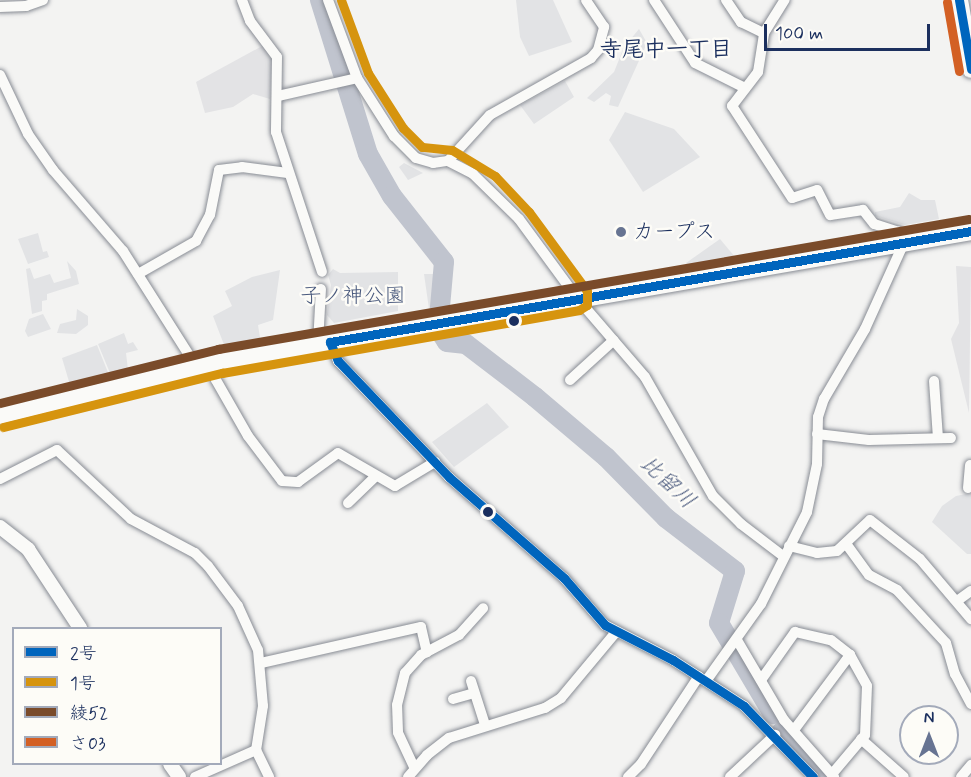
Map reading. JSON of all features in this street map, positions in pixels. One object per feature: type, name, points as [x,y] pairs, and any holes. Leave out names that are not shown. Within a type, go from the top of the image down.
[{"type":"main road","points":[[959,0],[971,69]]},
{"type":"main road","points":[[0,415],[204,364],[577,298],[903,245],[971,231]]},
{"type":"street","points":[[0,7],[26,6],[43,0]]},
{"type":"street","points":[[243,0],[250,21],[277,57],[278,96],[274,121],[288,172],[312,231],[322,273]]},
{"type":"street","points":[[328,0],[349,80],[394,136],[416,158],[433,163],[448,160],[490,116],[591,58],[598,50],[604,27],[586,0]]},
{"type":"street","points":[[654,0],[695,63],[745,88]]},
{"type":"street","points":[[726,0],[741,22],[764,33]]},
{"type":"street","points":[[628,777],[641,764],[703,679],[735,644],[786,551],[810,501],[817,464],[817,434],[824,399],[864,329],[903,245],[899,232],[874,224],[863,210],[830,215],[817,190],[792,198],[732,106],[758,72],[764,33],[785,0]]},
{"type":"street","points":[[0,75],[28,134],[138,274],[216,380],[248,436],[282,481],[298,482],[338,453],[395,486],[435,462]]},
{"type":"street","points":[[278,96],[349,80]]},
{"type":"street","points":[[448,160],[487,185],[519,219],[577,298],[645,377],[713,496],[741,524],[786,551],[827,554],[847,545],[870,520],[920,559],[971,619]]},
{"type":"street","points":[[138,274],[196,241],[210,215],[219,170],[242,167],[288,172]]},
{"type":"street","points":[[321,289],[324,343],[338,361],[435,462],[492,518],[564,578],[595,614],[616,632],[703,679],[744,706],[776,735],[813,777]]},
{"type":"street","points":[[570,380],[614,340]]},
{"type":"street","points":[[934,381],[938,438]]},
{"type":"street","points":[[817,434],[869,440],[951,438]]},
{"type":"street","points":[[0,479],[57,450],[131,519],[195,553],[208,566],[250,627],[261,663],[262,706],[256,750],[269,777]]},
{"type":"street","points":[[966,488],[970,465]]},
{"type":"street","points":[[348,503],[376,476]]},
{"type":"street","points":[[0,527],[28,549],[79,627]]},
{"type":"street","points":[[847,545],[870,575],[897,590],[946,643],[955,674],[971,704]]},
{"type":"street","points":[[957,601],[971,591]]},
{"type":"street","points":[[483,608],[459,635],[427,652],[405,673],[397,705],[398,732],[411,772],[450,738],[485,725],[545,708],[561,698],[616,632]]},
{"type":"street","points":[[261,663],[421,627],[427,652]]},
{"type":"street","points":[[735,644],[794,730],[833,776],[865,735],[867,686],[850,656],[831,640],[795,632],[761,680]]},
{"type":"street","points":[[794,730],[850,656]]},
{"type":"street","points":[[471,681],[485,725]]},
{"type":"street","points":[[453,699],[474,693]]},
{"type":"street","points":[[730,777],[776,735]]},
{"type":"street","points":[[861,739],[904,777]]},
{"type":"street","points":[[195,777],[256,750]]},
{"type":"street","points":[[961,777],[971,765]]},
{"type":"shaded area","points":[[264,45],[272,57],[270,99],[253,94],[233,107],[205,113],[196,82]]},
{"type":"shaded area","points":[[956,266],[971,267],[969,413],[951,339],[959,323]]},
{"type":"green space","points":[[516,0],[553,0],[572,42],[529,56],[520,37]]},
{"type":"green space","points":[[639,29],[647,43],[618,107],[609,105],[611,96],[606,93],[594,102],[587,98],[614,72],[624,47]]},
{"type":"green space","points":[[565,81],[574,97],[534,124],[520,105]]},
{"type":"green space","points":[[625,112],[674,129],[700,157],[643,192],[609,140]]},
{"type":"green space","points":[[404,163],[423,173],[408,180],[399,167]]},
{"type":"green space","points":[[909,193],[921,200],[935,200],[939,219],[905,225],[875,216],[875,212],[900,207]]},
{"type":"green space","points":[[38,233],[43,252],[47,251],[49,257],[28,264],[18,239]]},
{"type":"green space","points":[[720,239],[735,257],[692,270],[686,263]]},
{"type":"green space","points":[[67,261],[76,271],[79,284],[47,294],[47,300],[42,301],[42,311],[32,314],[26,269],[30,268],[34,279],[50,274],[54,283],[71,278]]},
{"type":"green space","name":"子ノ神公園","points":[[333,269],[340,273],[398,272],[398,311],[334,323],[327,315],[331,285],[328,275]]},
{"type":"green space","points":[[280,270],[273,320],[258,325],[261,344],[226,350],[213,316],[232,306],[225,291],[252,277]]},
{"type":"green space","points":[[424,274],[441,274],[440,310],[429,309]]},
{"type":"green space","points":[[77,309],[88,316],[88,325],[76,334],[57,333],[60,324],[76,320]]},
{"type":"green space","points":[[43,314],[51,329],[28,337],[25,331],[29,319]]},
{"type":"green space","points":[[124,333],[128,344],[133,342],[138,350],[126,353],[128,370],[110,373],[98,344]]},
{"type":"green space","points":[[97,345],[109,375],[70,385],[62,358]]},
{"type":"green space","points":[[487,403],[509,427],[454,467],[432,442]]},
{"type":"green space","points":[[971,493],[971,554],[967,554],[932,522],[942,506],[956,496]]},
{"type":"waterway","name":"比留川","points":[[320,0],[368,154],[392,196],[444,262],[440,307]]},
{"type":"waterway","name":"比留川","points":[[443,336],[447,342],[466,344],[535,397],[606,457],[666,518],[735,571],[719,623],[773,714]]},
{"type":"waterway","name":"比留川","points":[[782,731],[822,777]]},
{"type":"transit line","name":"1号","points":[[3,427],[222,373],[579,310],[587,305],[587,291],[529,212],[495,176],[452,150],[422,147],[403,128],[368,73],[341,0]]},
{"type":"transit line","name":"2号","points":[[959,0],[971,69]]},
{"type":"transit line","name":"さ03","points":[[947,2],[959,71]]},
{"type":"transit line","name":"綾52","points":[[0,403],[218,349],[969,219]]},
{"type":"transit line","name":"2号","points":[[813,777],[744,706],[673,660],[605,625],[564,578],[449,477],[338,361],[330,342],[971,231]]},
{"type":"place","name":"カープス","points":[[621,232]]},
{"type":"district","name":"寺尾中一丁目","points":[[666,51]]}]
